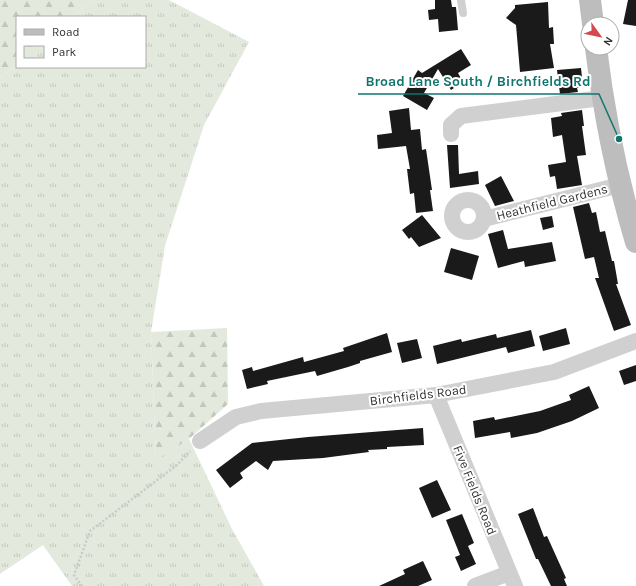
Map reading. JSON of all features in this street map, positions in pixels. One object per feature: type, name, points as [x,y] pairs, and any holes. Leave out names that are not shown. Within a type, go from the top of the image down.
[{"type":"street","points":[[590,0],[592,16]]},
{"type":"street","points":[[597,56],[602,98],[620,185],[636,242]]},
{"type":"street","points":[[451,134],[451,125],[461,116],[602,98]]},
{"type":"street","name":"Heathfield Gardens","points":[[484,219],[620,185]]},
{"type":"street","name":"Birchfields Road","points":[[200,441],[236,418],[261,411],[436,395],[554,372],[636,341]]},
{"type":"street","name":"Five Fields Road","points":[[436,395],[512,579]]},
{"type":"street","points":[[475,586],[512,579]]},
{"type":"lane","points":[[461,0],[463,13]]},
{"type":"path","points":[[82,586],[74,575],[90,531],[177,465],[200,441]]},
{"type":"green space","points":[[0,0],[93,0],[74,16],[16,16],[16,65],[0,78]]},
{"type":"green space","points":[[93,0],[169,0],[249,42],[204,125],[165,246],[151,332],[156,460],[189,439],[232,529],[264,586],[72,586],[43,545],[0,574],[0,78],[16,65],[16,68],[146,68],[146,16],[74,16]]},
{"type":"green space","points":[[227,328],[228,404],[189,439],[156,461],[151,332]]},
{"type":"building","points":[[435,0],[451,0],[452,7],[456,7],[458,30],[439,32],[438,19],[429,20],[428,10],[435,9]]},
{"type":"building","points":[[628,0],[636,0],[636,26],[623,24]]},
{"type":"building","points":[[548,2],[549,28],[553,27],[554,44],[550,44],[554,68],[520,72],[516,25],[506,18],[515,8],[515,5]]},
{"type":"building","points":[[461,49],[471,65],[458,73],[463,82],[451,90],[438,69],[424,93],[434,98],[427,110],[403,96],[418,70],[422,73]]},
{"type":"building","points":[[581,68],[583,87],[577,88],[578,92],[560,94],[557,70]]},
{"type":"building","points":[[409,108],[411,130],[420,129],[422,150],[426,149],[432,190],[430,190],[433,211],[416,213],[414,193],[410,194],[407,169],[410,169],[406,146],[378,149],[377,135],[392,133],[389,111]]},
{"type":"building","points":[[582,110],[584,126],[582,126],[586,155],[577,156],[582,185],[557,189],[555,176],[550,177],[548,165],[566,162],[562,135],[553,137],[551,118],[562,116],[561,113]]},
{"type":"building","points":[[447,145],[458,145],[459,174],[478,171],[479,184],[450,188]]},
{"type":"building","points":[[501,176],[514,201],[495,206],[485,185]]},
{"type":"building","points":[[589,203],[592,213],[596,212],[600,232],[605,231],[612,261],[614,261],[618,284],[616,284],[631,325],[614,331],[595,278],[599,278],[594,257],[585,259],[573,207]]},
{"type":"building","points":[[422,215],[441,238],[419,247],[411,237],[409,239],[402,230]]},
{"type":"building","points":[[552,216],[554,227],[543,230],[540,218]]},
{"type":"building","points":[[503,230],[508,249],[552,242],[556,261],[525,267],[524,261],[498,268],[488,234]]},
{"type":"building","points":[[451,248],[479,256],[472,280],[444,272]]},
{"type":"building","points":[[566,328],[570,344],[543,351],[539,336]]},
{"type":"building","points":[[531,330],[535,346],[508,353],[506,347],[437,364],[433,346],[461,339],[462,342],[496,334],[497,338]]},
{"type":"building","points":[[387,333],[392,352],[317,376],[315,371],[267,381],[268,384],[247,389],[242,370],[252,367],[253,371],[303,357],[304,362],[344,351],[343,348]]},
{"type":"building","points":[[417,339],[422,358],[402,363],[397,343]]},
{"type":"building","points":[[636,365],[636,381],[624,385],[619,371]]},
{"type":"building","points":[[589,386],[599,408],[572,421],[537,433],[511,438],[510,432],[475,438],[473,421],[494,417],[495,420],[540,411],[571,400],[569,395]]},
{"type":"building","points":[[423,428],[424,445],[387,447],[387,449],[368,450],[369,452],[323,458],[273,461],[268,470],[256,461],[240,473],[243,478],[230,488],[216,470],[252,443]]},
{"type":"building","points":[[437,480],[451,510],[432,518],[419,488]]},
{"type":"building","points":[[533,508],[544,537],[547,536],[566,578],[564,579],[567,586],[551,586],[538,559],[536,559],[518,514]]},
{"type":"building","points":[[462,514],[474,543],[468,546],[476,564],[461,571],[455,557],[460,555],[446,520]]},
{"type":"building","points":[[423,561],[432,580],[418,586],[379,586],[405,574],[403,570]]},
{"type":"place","name":"Broad Lane South / Birchfields Rd","points":[[619,139]]}]
